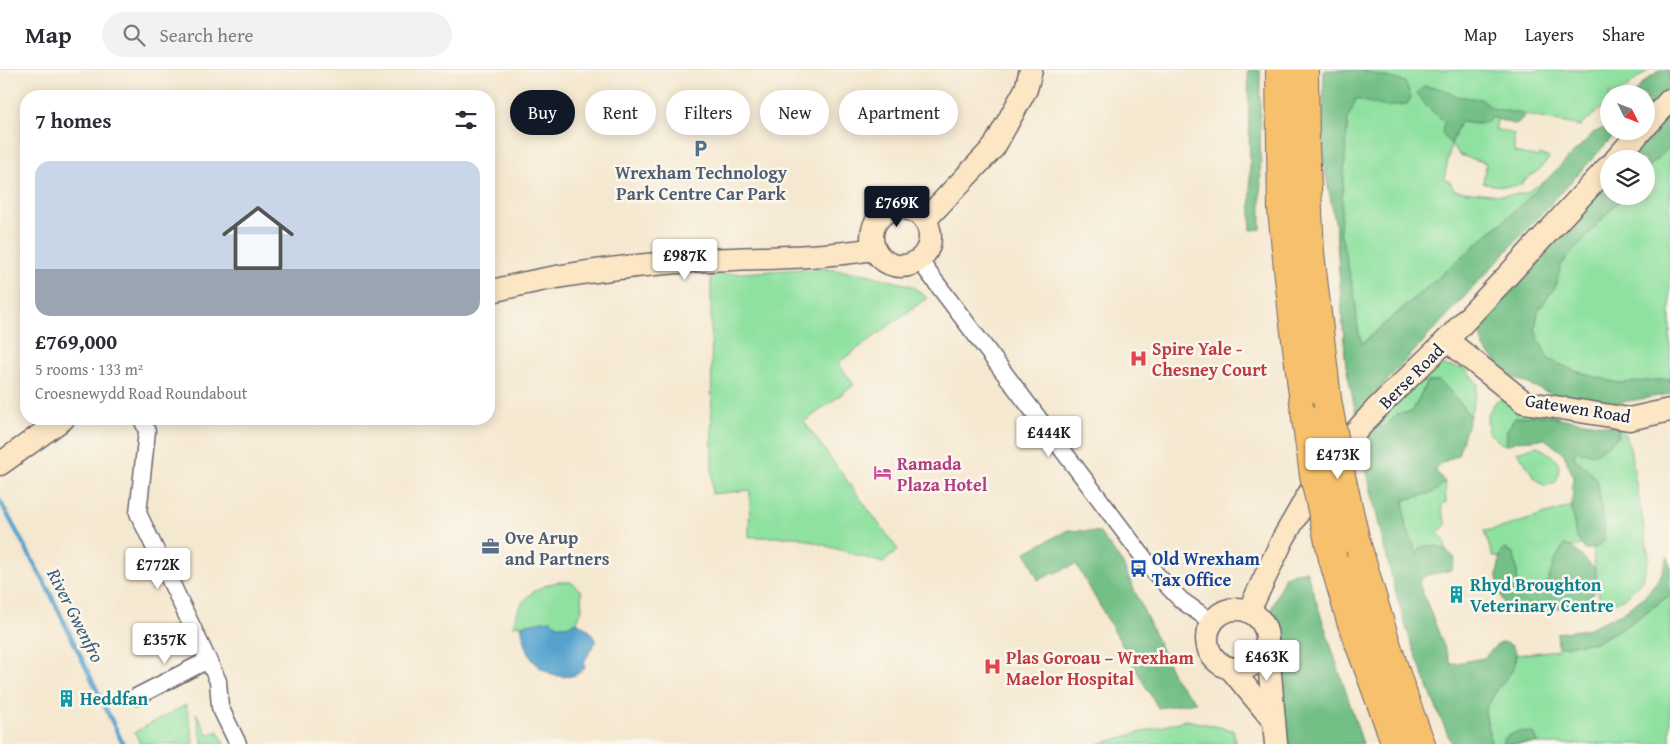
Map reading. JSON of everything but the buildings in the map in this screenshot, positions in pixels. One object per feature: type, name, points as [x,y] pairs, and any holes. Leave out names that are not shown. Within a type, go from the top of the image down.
[{"type":"highway","points":[[1280,70],[1282,210],[1293,316],[1314,475],[1333,559],[1351,621],[1396,744]]},
{"type":"highway","points":[[1304,70],[1310,253],[1327,399],[1340,471],[1356,542],[1409,714],[1421,744]]},
{"type":"highway","points":[[1372,680],[1386,744]]},
{"type":"highway","points":[[1409,714],[1430,744]]},
{"type":"main road","points":[[925,220],[994,147],[1026,89],[1031,70]]},
{"type":"main road","points":[[1655,116],[1670,100]]},
{"type":"main road","points":[[1624,150],[1633,140]]},
{"type":"main road","name":"Berse Road","points":[[1249,611],[1283,539],[1325,466],[1376,409],[1447,340],[1600,176]]},
{"type":"main road","points":[[894,208],[903,208],[912,210],[925,220],[930,237],[929,246],[919,260],[903,266],[894,265],[878,256],[874,249],[872,232],[880,217],[886,212],[894,208]]},
{"type":"main road","points":[[495,291],[558,277],[608,270],[691,261],[846,254],[874,249]]},
{"type":"main road","name":"Gatewen Road","points":[[1447,340],[1524,402],[1629,420],[1670,410]]},
{"type":"main road","points":[[0,464],[55,425]]},
{"type":"main road","points":[[1265,652],[1251,666],[1231,669],[1222,665],[1214,659],[1209,650],[1207,641],[1208,631],[1212,622],[1219,614],[1239,608],[1249,611],[1263,623],[1267,632],[1265,652],[1270,673],[1276,744]]},
{"type":"main road","points":[[1231,669],[1273,720]]},
{"type":"street","points":[[919,260],[1156,574],[1181,600],[1212,622]]},
{"type":"street","points":[[144,425],[147,431],[138,513],[218,681],[220,707],[238,744]]},
{"type":"street","points":[[136,697],[208,660]]},
{"type":"green space","points":[[1248,70],[1260,70],[1261,229],[1251,230]]},
{"type":"green space","points":[[1324,70],[1360,70],[1405,82],[1411,98],[1407,104],[1386,107],[1356,99],[1348,118],[1340,230],[1355,297],[1358,329],[1362,344],[1516,210],[1593,133],[1600,130],[1600,140],[1610,140],[1356,414],[1346,366],[1336,227],[1322,156]]},
{"type":"green space","points":[[1335,70],[1648,70],[1630,85],[1600,85],[1600,109],[1580,126],[1447,99],[1451,144],[1444,179],[1450,182],[1454,190],[1500,195],[1524,194],[1544,182],[1516,210],[1359,346],[1346,366],[1331,158]]},
{"type":"green space","points":[[1660,70],[1670,70],[1670,95],[1665,100],[1655,103],[1655,85],[1642,85]]},
{"type":"green space","points":[[1424,86],[1443,89],[1455,96],[1481,99],[1492,108],[1523,114],[1523,118],[1516,125],[1491,117],[1488,122],[1478,124],[1460,122],[1451,144],[1442,134],[1444,121],[1422,102],[1417,93]]},
{"type":"green space","points":[[1670,112],[1670,147],[1655,161],[1655,150],[1633,150],[1643,140],[1655,140],[1655,127]]},
{"type":"green space","points":[[1491,117],[1498,118],[1495,129],[1514,134],[1514,152],[1538,157],[1540,154],[1549,158],[1540,169],[1522,182],[1522,184],[1498,186],[1483,183],[1486,163],[1460,155],[1451,144],[1460,122],[1478,124]]},
{"type":"green space","points":[[1670,147],[1670,378],[1622,388],[1545,368],[1522,307],[1615,205],[1655,205],[1655,161]]},
{"type":"green space","points":[[1600,186],[1600,205],[1615,205],[1561,265],[1556,286],[1538,311],[1535,330],[1548,359],[1575,371],[1618,383],[1670,379],[1670,394],[1605,405],[1556,396],[1508,375],[1483,347],[1479,325],[1495,300]]},
{"type":"green space","points":[[818,268],[866,274],[912,286],[927,298],[838,363],[854,385],[804,422],[898,550],[883,563],[797,537],[749,537],[750,490],[712,494],[711,275]]},
{"type":"green space","points":[[1441,366],[1465,368],[1478,384],[1470,416],[1449,390],[1439,381],[1427,382],[1412,412],[1397,414],[1385,427],[1372,428],[1425,375]]},
{"type":"green space","points":[[1439,381],[1449,390],[1470,416],[1458,455],[1440,464],[1436,471],[1445,482],[1435,492],[1404,500],[1405,524],[1417,554],[1421,547],[1436,546],[1447,551],[1455,558],[1452,570],[1424,576],[1419,583],[1451,664],[1484,658],[1494,647],[1503,642],[1511,645],[1516,652],[1514,668],[1495,693],[1485,711],[1491,744],[1452,744],[1416,656],[1399,604],[1360,441],[1372,428],[1385,427],[1397,414],[1412,412],[1427,382]]},
{"type":"green space","points":[[1511,397],[1560,418],[1507,430],[1506,445],[1502,444],[1488,432],[1487,416],[1496,401]]},
{"type":"green space","points":[[1537,415],[1618,427],[1618,437],[1596,454],[1575,451],[1574,458],[1588,469],[1598,482],[1605,540],[1597,547],[1585,550],[1576,536],[1572,511],[1573,476],[1564,454],[1545,439],[1517,441],[1506,445],[1507,430],[1515,418]]},
{"type":"green space","points":[[1618,427],[1624,433],[1630,448],[1649,557],[1642,580],[1626,597],[1601,609],[1592,548],[1597,547],[1600,504],[1598,482],[1574,458],[1575,451],[1596,454],[1618,437]]},
{"type":"green space","points":[[1537,446],[1553,456],[1558,464],[1559,469],[1556,482],[1546,486],[1533,476],[1517,452]]},
{"type":"green space","points":[[1445,482],[1446,502],[1441,507],[1446,525],[1438,533],[1444,540],[1446,550],[1433,545],[1417,555],[1405,524],[1404,500],[1435,492]]},
{"type":"green space","points":[[1572,506],[1576,536],[1582,545],[1572,547],[1564,545],[1554,562],[1548,581],[1533,591],[1517,588],[1514,553],[1504,549],[1499,557],[1493,557],[1484,531],[1501,528]]},
{"type":"green space","points":[[1068,530],[1099,532],[1121,561],[1175,679],[1196,702],[1158,708],[1076,564],[1038,580],[1026,552]]},
{"type":"green space","points":[[1564,545],[1572,547],[1595,569],[1598,587],[1589,600],[1527,614],[1506,607],[1500,592],[1497,576],[1499,557],[1504,549],[1514,553],[1518,588],[1533,591],[1548,581],[1554,562]]},
{"type":"green space","points":[[1668,557],[1670,566],[1670,595],[1629,624],[1596,642],[1558,647],[1557,633],[1587,629],[1622,613],[1645,596],[1660,577]]},
{"type":"green space","points":[[1306,570],[1363,744],[1287,744],[1272,607],[1285,576]]},
{"type":"green space","points":[[558,582],[571,582],[581,591],[582,609],[577,622],[563,626],[550,620],[513,626],[519,609],[528,596],[541,588]]},
{"type":"green space","points":[[1670,595],[1670,744],[1537,744],[1507,736],[1501,744],[1491,744],[1485,711],[1495,693],[1514,668],[1516,655],[1558,650],[1558,647],[1596,642],[1629,624]]},
{"type":"green space","points":[[186,705],[194,744],[140,744],[135,732]]},
{"type":"green space","points":[[196,713],[208,735],[218,731],[224,744],[203,744]]},
{"type":"green space","points":[[1186,720],[1233,730],[1236,744],[1098,744]]},
{"type":"green space","points":[[1519,731],[1534,733],[1538,743],[1501,744],[1507,736]]},
{"type":"water","points":[[550,620],[563,626],[577,622],[589,630],[596,641],[584,662],[585,668],[576,674],[562,677],[550,673],[538,666],[530,656],[525,645],[521,625]]},
{"type":"waterway","name":"River Gwenfro","points":[[0,501],[49,591],[123,744]]},
{"type":"place","name":"Wrexham Technology Park Centre Car Park","points":[[701,149]]},
{"type":"place","name":"Spire Yale - Chesney Court","points":[[1138,358]]},
{"type":"place","name":"Ramada Plaza Hotel","points":[[883,473]]},
{"type":"place","name":"Ove Arup and Partners","points":[[491,547]]},
{"type":"place","name":"Old Wrexham Tax Office","points":[[1138,568]]},
{"type":"place","name":"Rhyd Broughton Veterinary Centre","points":[[1456,594]]},
{"type":"place","name":"Plas Goroau – Wrexham Maelor Hospital","points":[[992,667]]},
{"type":"place","name":"Heddfan","points":[[66,698]]}]
